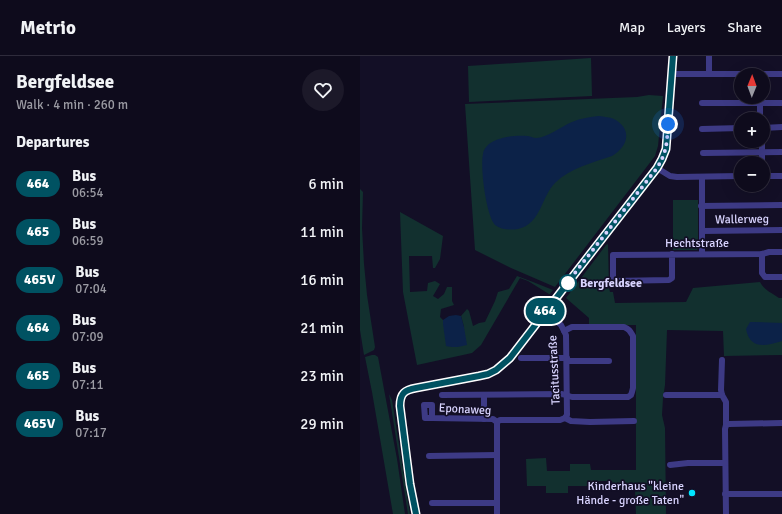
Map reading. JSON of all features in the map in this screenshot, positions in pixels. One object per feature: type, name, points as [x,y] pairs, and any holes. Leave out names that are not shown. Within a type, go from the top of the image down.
[{"type":"street","points":[[416,514],[410,484],[400,398],[403,393],[408,390],[488,374],[496,370],[510,358],[657,168],[662,159],[666,149],[673,56]]},
{"type":"street","points":[[709,56],[709,74]]},
{"type":"street","points":[[672,74],[734,74]]},
{"type":"street","points":[[770,75],[782,74]]},
{"type":"street","points":[[702,103],[734,101]]},
{"type":"street","points":[[770,101],[782,103]]},
{"type":"street","points":[[770,128],[782,127]]},
{"type":"street","points":[[702,129],[734,128]]},
{"type":"street","points":[[762,148],[762,156]]},
{"type":"street","points":[[703,152],[782,152]]},
{"type":"street","points":[[657,168],[670,176],[676,177],[734,176]]},
{"type":"street","points":[[770,176],[782,176]]},
{"type":"street","points":[[702,177],[702,254]]},
{"type":"street","points":[[702,206],[782,205]]},
{"type":"street","name":"Wallerweg","points":[[702,231],[782,230]]},
{"type":"street","name":"Hechtstraße","points":[[672,254],[672,278],[669,280],[613,281],[613,255],[672,254],[762,254],[769,252],[782,252]]},
{"type":"street","points":[[762,254],[762,273],[766,277],[782,276]]},
{"type":"street","name":"Tacitusstraße","points":[[497,422],[500,420],[560,420],[565,418],[567,414],[566,335],[562,325],[545,312]]},
{"type":"street","points":[[442,395],[562,394],[572,397],[628,397],[631,395],[633,388],[633,336],[628,328],[572,327],[564,331]]},
{"type":"street","points":[[521,358],[609,361]]},
{"type":"street","points":[[722,360],[721,390],[726,402],[726,514]]},
{"type":"street","points":[[484,395],[484,419]]},
{"type":"street","points":[[666,395],[722,395]]},
{"type":"street","name":"Eponaweg","points":[[432,418],[493,419],[497,422]]},
{"type":"street","points":[[565,418],[571,421],[590,422],[634,421]]},
{"type":"street","points":[[497,422],[497,514]]},
{"type":"street","points":[[726,425],[782,423]]},
{"type":"street","points":[[429,456],[497,455]]},
{"type":"street","points":[[670,465],[688,463],[725,463]]},
{"type":"street","points":[[725,494],[782,494]]},
{"type":"street","points":[[432,503],[497,504]]},
{"type":"green space","points":[[591,58],[592,96],[469,102],[468,66]]},
{"type":"green space","name":"Bergfeldsee","points":[[649,95],[663,96],[658,146],[655,156],[555,287],[511,268],[475,250],[465,104],[637,97]]},
{"type":"green space","points":[[360,189],[363,192],[362,228],[364,264],[375,347],[374,350],[364,355],[360,330]]},
{"type":"green space","points":[[673,200],[698,200],[697,250],[673,250]]},
{"type":"green space","points":[[400,212],[443,236],[440,259],[435,268],[433,268],[432,256],[409,256],[410,292],[427,291],[428,283],[435,281],[440,284],[433,296],[438,299],[444,294],[447,287],[452,287],[452,301],[454,305],[441,309],[440,317],[443,320],[443,324],[464,327],[461,316],[467,309],[469,311],[473,326],[485,322],[498,292],[509,289],[517,276],[553,290],[549,294],[528,281],[520,278],[481,345],[472,353],[417,365],[403,292]]},
{"type":"green space","points":[[608,244],[609,288],[610,292],[613,292],[615,303],[686,302],[693,288],[760,282],[768,291],[779,298],[782,298],[782,355],[724,356],[723,331],[667,330],[665,385],[662,415],[665,428],[666,514],[636,514],[635,489],[613,489],[612,481],[598,481],[590,484],[589,486],[568,486],[568,493],[546,493],[546,486],[527,486],[526,459],[546,458],[547,471],[570,471],[570,464],[590,464],[591,470],[636,470],[636,325],[589,325],[589,318],[566,298]]},
{"type":"green space","points":[[372,355],[378,357],[397,459],[405,514],[393,514],[365,357]]},
{"type":"green space","points":[[389,394],[392,400],[410,514],[408,514]]},
{"type":"water","points":[[599,116],[614,119],[624,128],[626,138],[622,148],[612,156],[582,166],[567,173],[550,189],[536,216],[532,222],[526,226],[518,229],[503,229],[495,225],[486,202],[483,180],[482,160],[484,150],[487,146],[495,140],[506,137],[540,137],[550,134],[575,121]]},
{"type":"water","points":[[449,316],[461,316],[467,345],[456,347],[446,346],[443,320]]},
{"type":"water","points":[[750,322],[782,323],[782,341],[765,345],[755,343],[748,336],[746,329]]},
{"type":"bus line","name":"464","points":[[416,514],[410,484],[400,398],[403,393],[408,390],[488,374],[496,370],[510,358],[657,168],[662,159],[666,149],[673,56]]},
{"type":"place","name":"Bergfeldsee","points":[[568,283]]},
{"type":"place","name":"Kinderhaus \"kleine Hände - große Taten\"","points":[[692,493]]},
{"type":"route","points":[[568,283],[657,168],[666,149],[668,124]]}]
